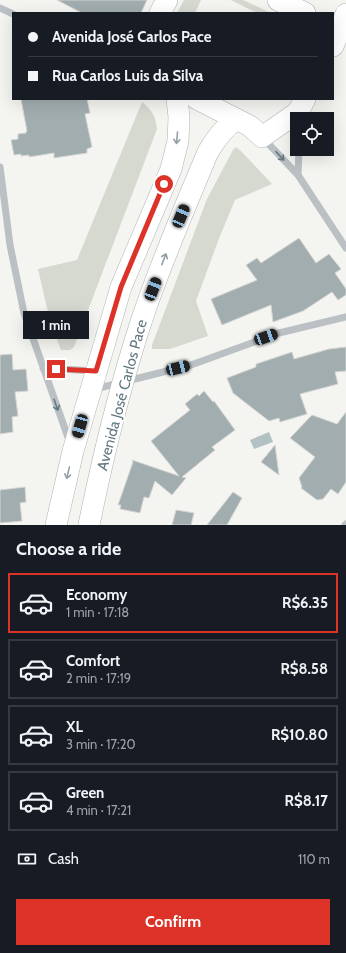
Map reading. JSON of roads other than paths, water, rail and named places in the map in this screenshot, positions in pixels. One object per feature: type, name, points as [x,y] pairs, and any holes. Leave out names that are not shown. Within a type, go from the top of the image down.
[{"type":"main road","points":[[161,12],[167,0]]},
{"type":"main road","points":[[278,0],[303,12]]},
{"type":"main road","points":[[338,0],[346,4]]},
{"type":"main road","name":"Avenida José Carlos Pace","points":[[56,525],[73,451],[121,287],[171,169],[178,141],[177,100]]},
{"type":"main road","points":[[198,100],[250,126],[262,137],[301,110]]},
{"type":"main road","name":"Avenida José Carlos Pace","points":[[89,525],[99,477],[142,318],[176,229],[208,152],[215,140],[225,128],[236,119]]},
{"type":"street","points":[[0,8],[12,14]]},
{"type":"street","points":[[262,137],[298,175],[346,248]]},
{"type":"street","points":[[298,175],[299,156]]},
{"type":"street","points":[[0,167],[10,245],[24,313],[73,451]]},
{"type":"street","points":[[43,368],[93,380],[124,382],[191,365],[279,333],[346,317]]}]
